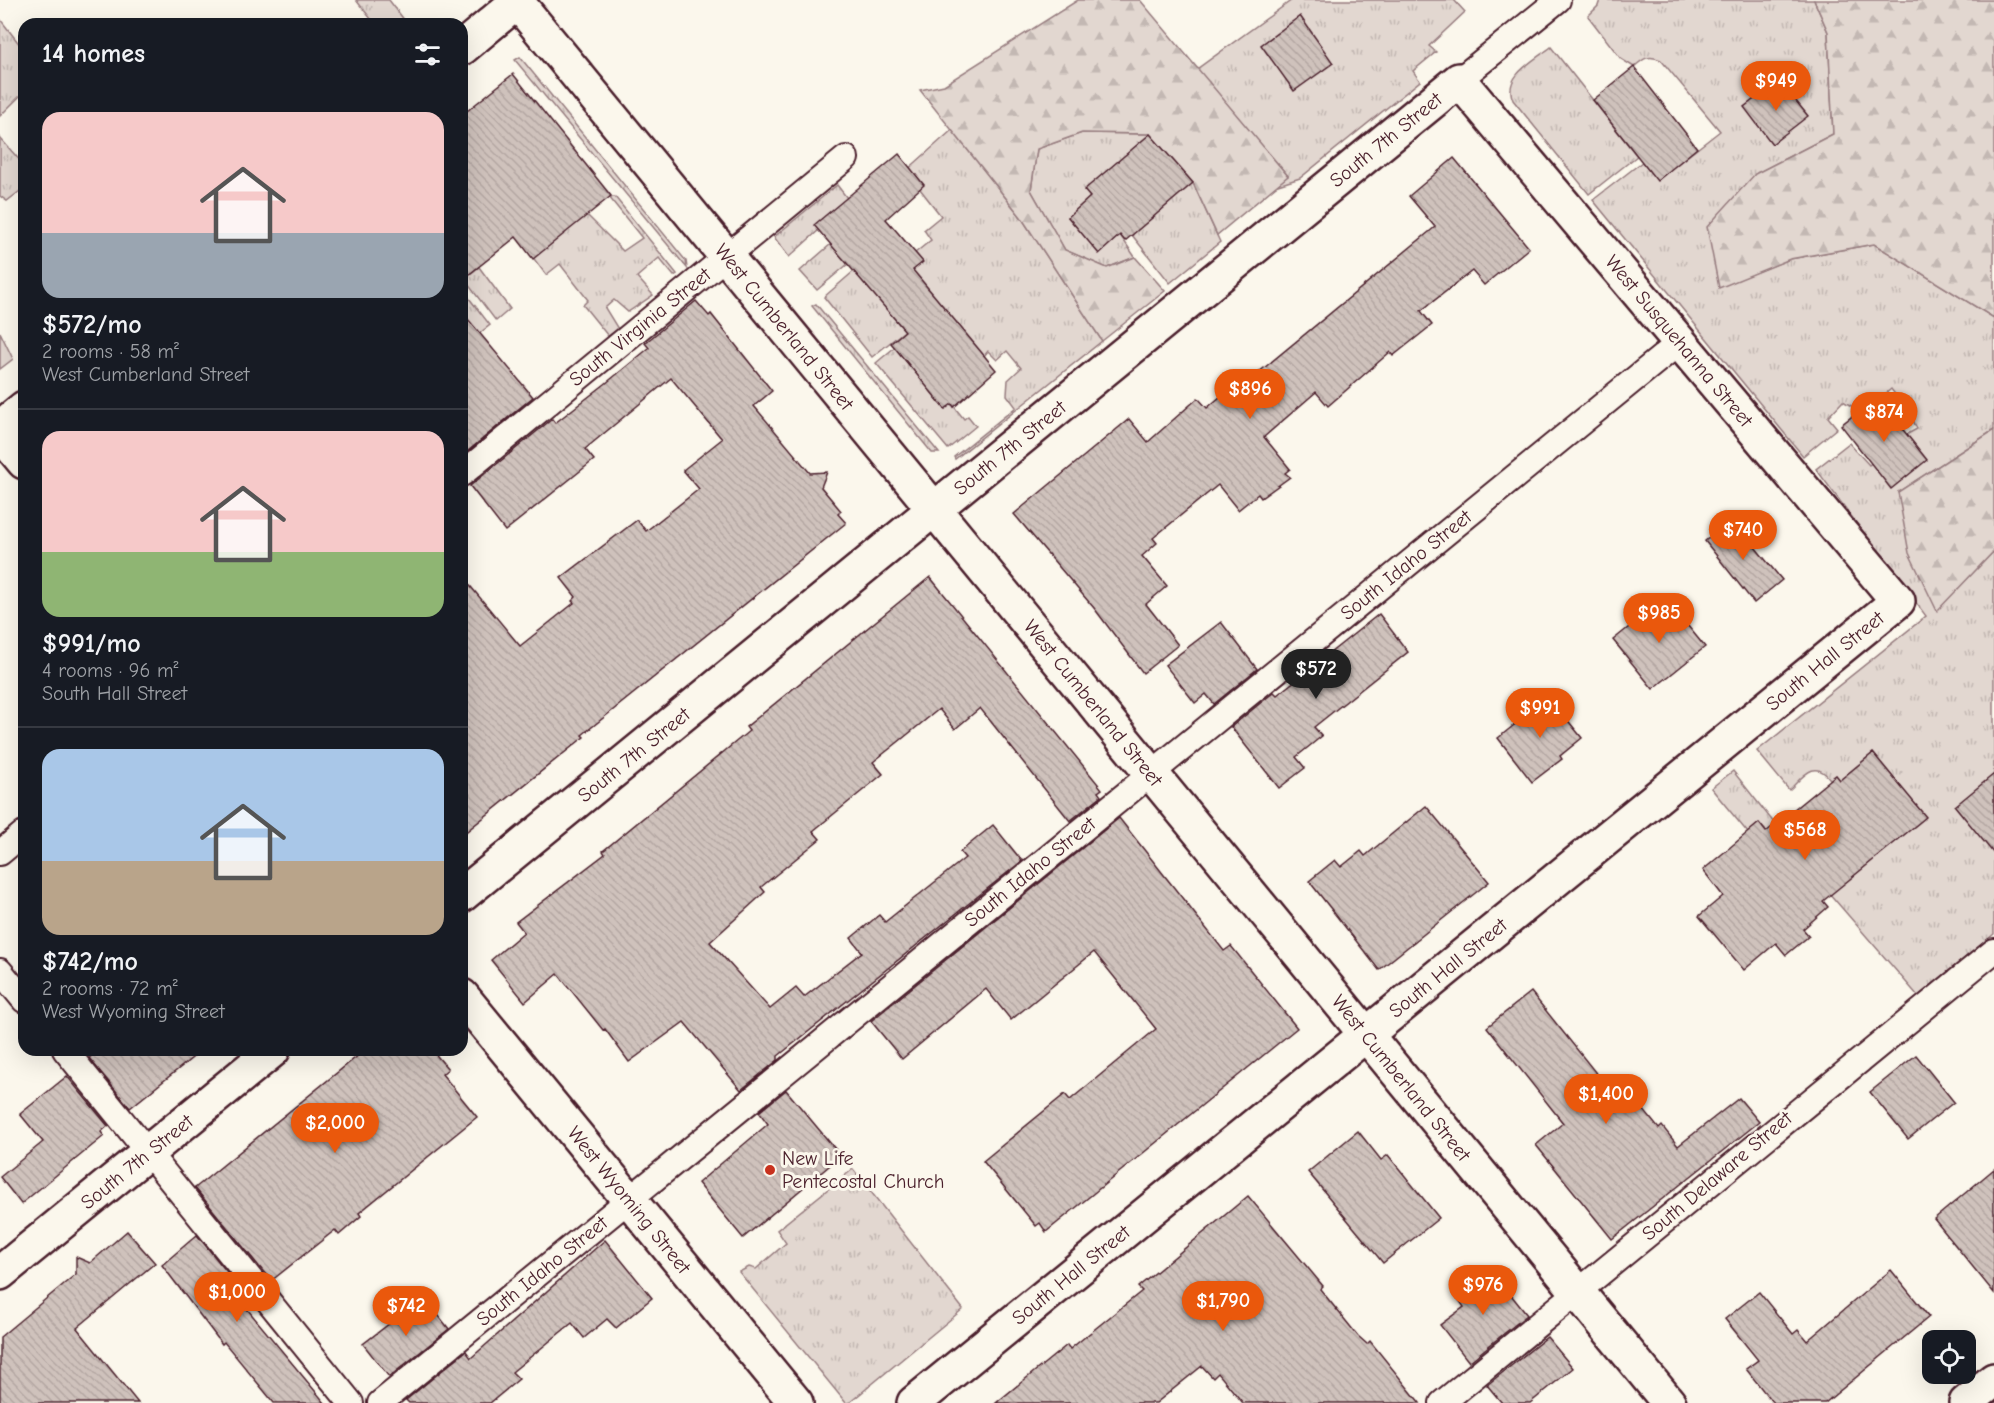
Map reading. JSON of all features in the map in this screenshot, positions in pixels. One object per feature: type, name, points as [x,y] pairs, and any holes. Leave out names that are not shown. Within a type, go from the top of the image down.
[{"type":"street","name":"West Cumberland Street","points":[[468,43],[518,2],[1669,1403]]},
{"type":"street","name":"West Susquehanna Street","points":[[1460,80],[1899,601]]},
{"type":"street","name":"South 7th Street","points":[[468,890],[1460,80]]},
{"type":"street","points":[[18,414],[0,431],[18,454]]},
{"type":"street","name":"South Hall Street","points":[[914,1403],[1899,601]]},
{"type":"street","name":"West Wyoming Street","points":[[468,1003],[796,1403]]},
{"type":"street","name":"South 7th Street","points":[[0,1273],[266,1056]]},
{"type":"street","points":[[1966,1403],[1994,1380]]},
{"type":"lane","name":"South 7th Street","points":[[1460,80],[1558,0]]},
{"type":"lane","name":"South Virginia Street","points":[[468,469],[846,158]]},
{"type":"lane","name":"South Idaho Street","points":[[380,1403],[1680,342]]},
{"type":"lane","points":[[0,853],[18,838]]},
{"type":"lane","name":"South Delaware Street","points":[[1442,1403],[1994,951]]},
{"type":"lane","points":[[0,971],[18,993]]},
{"type":"lane","points":[[69,1056],[351,1403]]},
{"type":"green space","points":[[356,0],[389,0],[403,18],[370,18]]},
{"type":"green space","points":[[1078,0],[1140,0],[1288,176],[1217,235],[1193,183],[1150,134],[1082,133],[1037,149],[1031,190],[1065,250],[1107,268],[1135,257],[1165,291],[1102,341],[1021,217],[920,90],[944,85]]},
{"type":"green space","points":[[1292,0],[1454,0],[1465,12],[1429,46],[1436,52],[1413,71],[1420,81],[1300,178],[1275,186],[1288,176],[1197,69]]},
{"type":"green space","points":[[1600,0],[1814,0],[1828,32],[1833,134],[1755,174],[1719,287],[1790,259],[1874,244],[1994,318],[1994,430],[1898,492],[1937,610],[1994,551],[1994,934],[1918,996],[1784,841],[1779,845],[1759,823],[1748,833],[1711,788],[1733,771],[1786,838],[1796,831],[1841,886],[1925,818],[1873,753],[1840,780],[1836,775],[1830,779],[1819,770],[1814,770],[1804,775],[1789,790],[1757,751],[1926,616],[1816,469],[1849,443],[1869,465],[1904,436],[1917,429],[1910,414],[1891,389],[1876,402],[1872,398],[1858,410],[1843,401],[1828,417],[1837,428],[1803,456],[1593,200],[1642,162],[1657,180],[1720,131],[1661,60],[1653,57],[1646,58],[1634,67],[1621,59],[1588,16],[1598,6]]},
{"type":"green space","points":[[1814,0],[1994,0],[1994,318],[1874,244],[1790,259],[1719,288],[1707,227],[1755,174],[1833,134],[1828,32]]},
{"type":"green space","points":[[0,19],[18,42],[18,98],[0,116]]},
{"type":"green space","points":[[1551,47],[1637,156],[1589,194],[1513,100],[1512,83],[1516,76]]},
{"type":"green space","points":[[520,57],[686,261],[687,268],[515,60]]},
{"type":"green space","points":[[952,130],[1021,217],[1102,341],[955,459],[954,457],[1016,407],[1007,395],[1008,380],[1021,368],[1007,351],[997,360],[988,351],[984,356],[917,321],[872,357],[824,297],[854,271],[879,300],[922,262],[915,253],[931,240],[924,230],[941,216],[906,171]]},
{"type":"green space","points":[[1082,133],[1150,134],[1085,190],[1090,197],[1068,217],[1099,253],[1120,235],[1135,257],[1107,268],[1065,250],[1031,190],[1037,149]]},
{"type":"green space","points":[[0,138],[18,158],[18,193],[7,201],[0,196]]},
{"type":"green space","points":[[1193,183],[1220,242],[1170,283],[1132,235]]},
{"type":"green space","points":[[837,185],[847,198],[819,230],[789,257],[774,237]]},
{"type":"green space","points":[[609,197],[615,197],[677,274],[674,276],[659,258],[637,277],[653,295],[628,312],[614,300],[605,308],[618,329],[608,336],[583,305],[588,300],[560,264],[546,275],[517,236],[587,215],[623,251],[642,238]]},
{"type":"green space","points":[[831,244],[848,264],[817,290],[800,271]]},
{"type":"green space","points":[[479,267],[510,309],[496,321],[468,284],[468,276]]},
{"type":"green space","points":[[468,297],[490,325],[468,342]]},
{"type":"green space","points":[[816,304],[939,453],[932,453],[812,306]]},
{"type":"green space","points":[[0,332],[13,359],[0,369]]},
{"type":"green space","points":[[895,347],[945,409],[952,404],[964,419],[968,416],[976,426],[948,449],[876,363]]},
{"type":"green space","points":[[1994,430],[1994,551],[1937,611],[1909,553],[1898,492]]},
{"type":"green space","points":[[853,1169],[963,1309],[849,1403],[846,1403],[739,1272],[749,1267],[756,1269],[786,1243],[777,1230]]},
{"type":"building","points":[[1300,16],[1333,63],[1294,91],[1261,45]]},
{"type":"building","points":[[1634,67],[1697,148],[1657,181],[1593,100]]},
{"type":"building","points":[[513,74],[611,196],[533,259],[516,237],[468,275],[468,110]]},
{"type":"building","points":[[1779,80],[1808,116],[1772,144],[1744,107]]},
{"type":"building","points":[[1150,134],[1193,183],[1125,241],[1120,235],[1099,254],[1068,217],[1090,197],[1084,190]]},
{"type":"building","points":[[899,154],[924,185],[886,219],[923,262],[913,270],[996,370],[954,407],[952,404],[945,409],[891,343],[905,331],[814,225]]},
{"type":"building","points":[[1454,158],[1529,248],[1484,285],[1472,271],[1421,311],[1432,325],[1393,356],[1390,352],[1328,406],[1316,392],[1264,437],[1290,469],[1285,473],[1290,477],[1261,498],[1258,494],[1238,510],[1218,485],[1153,538],[1157,543],[1142,556],[1167,586],[1146,604],[1178,645],[1143,673],[1094,608],[1014,514],[1129,419],[1148,442],[1198,398],[1207,408],[1227,391],[1230,396],[1435,227],[1409,196]]},
{"type":"building","points":[[696,301],[709,316],[711,314],[772,391],[754,406],[810,473],[827,472],[821,487],[841,511],[838,514],[846,523],[582,735],[584,737],[468,830],[468,583],[520,646],[574,603],[572,601],[576,597],[561,578],[637,520],[646,531],[699,489],[683,470],[722,439],[671,378],[585,449],[594,460],[505,531],[470,486],[552,419],[555,423],[605,384],[649,348],[645,343]]},
{"type":"building","points":[[468,319],[533,397],[468,451]]},
{"type":"building","points":[[1877,397],[1927,460],[1891,489],[1841,425]]},
{"type":"building","points":[[1732,519],[1782,580],[1754,603],[1705,541]]},
{"type":"building","points":[[930,577],[1102,789],[1098,792],[1101,796],[1070,821],[980,708],[955,729],[939,709],[873,762],[883,774],[813,831],[820,839],[761,887],[765,892],[710,942],[770,1009],[796,988],[804,997],[862,952],[851,938],[879,915],[885,922],[965,858],[960,852],[993,825],[1022,861],[778,1056],[778,1060],[741,1090],[684,1022],[629,1062],[605,1029],[603,1030],[558,974],[525,1002],[491,960],[524,932],[516,922],[605,854],[603,851],[749,731],[746,727]]},
{"type":"building","points":[[1665,598],[1705,647],[1653,689],[1613,640]]},
{"type":"building","points":[[1379,614],[1408,652],[1314,727],[1322,736],[1296,757],[1305,768],[1279,788],[1231,727],[1274,692],[1277,695]]},
{"type":"building","points":[[1221,622],[1257,669],[1214,704],[1206,694],[1195,703],[1165,665]]},
{"type":"building","points":[[1549,697],[1582,738],[1560,756],[1562,759],[1532,782],[1498,738]]},
{"type":"building","points":[[1873,753],[1926,817],[1823,901],[1828,907],[1803,929],[1809,936],[1786,955],[1776,943],[1744,970],[1699,916],[1723,896],[1703,870],[1759,823],[1766,832],[1836,775],[1840,780]]},
{"type":"building","points":[[1994,774],[1994,854],[1955,806]]},
{"type":"building","points":[[1426,806],[1489,882],[1379,970],[1309,881],[1335,860],[1341,867],[1361,851],[1365,856]]},
{"type":"building","points":[[1119,818],[1224,951],[1231,946],[1297,1028],[1046,1232],[1040,1223],[1036,1226],[983,1161],[1065,1094],[1070,1100],[1156,1029],[1094,952],[1011,1020],[986,989],[902,1059],[871,1021]]},
{"type":"building","points":[[1531,992],[1607,1087],[1618,1078],[1659,1129],[1662,1126],[1678,1146],[1739,1098],[1759,1122],[1612,1239],[1536,1145],[1563,1123],[1487,1027]]},
{"type":"building","points":[[1916,1055],[1954,1102],[1908,1139],[1870,1092]]},
{"type":"building","points":[[92,1056],[195,1056],[130,1108],[89,1058]]},
{"type":"building","points":[[358,1056],[437,1056],[448,1069],[442,1074],[477,1117],[359,1213],[361,1216],[339,1235],[335,1230],[271,1281],[195,1188]]},
{"type":"building","points":[[67,1076],[108,1126],[101,1132],[104,1136],[21,1204],[0,1177],[43,1142],[20,1114]]},
{"type":"building","name":"New Life Pentecostal Church","points":[[786,1090],[841,1156],[743,1238],[698,1183],[768,1124],[759,1112]]},
{"type":"building","points":[[1358,1131],[1381,1160],[1388,1155],[1439,1218],[1383,1263],[1308,1172]]},
{"type":"building","points":[[1994,1169],[1994,1293],[1934,1219]]},
{"type":"building","points":[[1248,1196],[1323,1286],[1320,1289],[1358,1336],[1367,1344],[1370,1341],[1420,1403],[1243,1403],[1218,1373],[1213,1378],[1202,1366],[1156,1403],[996,1403],[1067,1345],[1070,1349],[1142,1291],[1138,1287]]},
{"type":"building","points":[[127,1231],[155,1263],[77,1328],[138,1403],[0,1403],[0,1337],[76,1274],[76,1257],[90,1263]]},
{"type":"building","points":[[197,1235],[249,1299],[243,1304],[325,1403],[274,1403],[224,1342],[222,1344],[162,1265]]},
{"type":"building","points":[[605,1240],[652,1298],[616,1328],[607,1319],[584,1338],[572,1323],[512,1372],[519,1379],[490,1403],[409,1403],[406,1400],[466,1351],[471,1358]]},
{"type":"building","points":[[1491,1270],[1527,1315],[1469,1362],[1440,1325],[1464,1307],[1457,1297]]},
{"type":"building","points":[[1891,1270],[1929,1317],[1825,1403],[1773,1403],[1746,1369],[1758,1360],[1725,1319],[1759,1292],[1793,1334],[1798,1330],[1807,1341]]},
{"type":"building","points":[[424,1297],[449,1329],[389,1377],[363,1344]]},
{"type":"building","points":[[1547,1337],[1573,1368],[1530,1403],[1502,1403],[1487,1385]]},
{"type":"place","name":"New Life Pentecostal Church","points":[[770,1170]]}]
